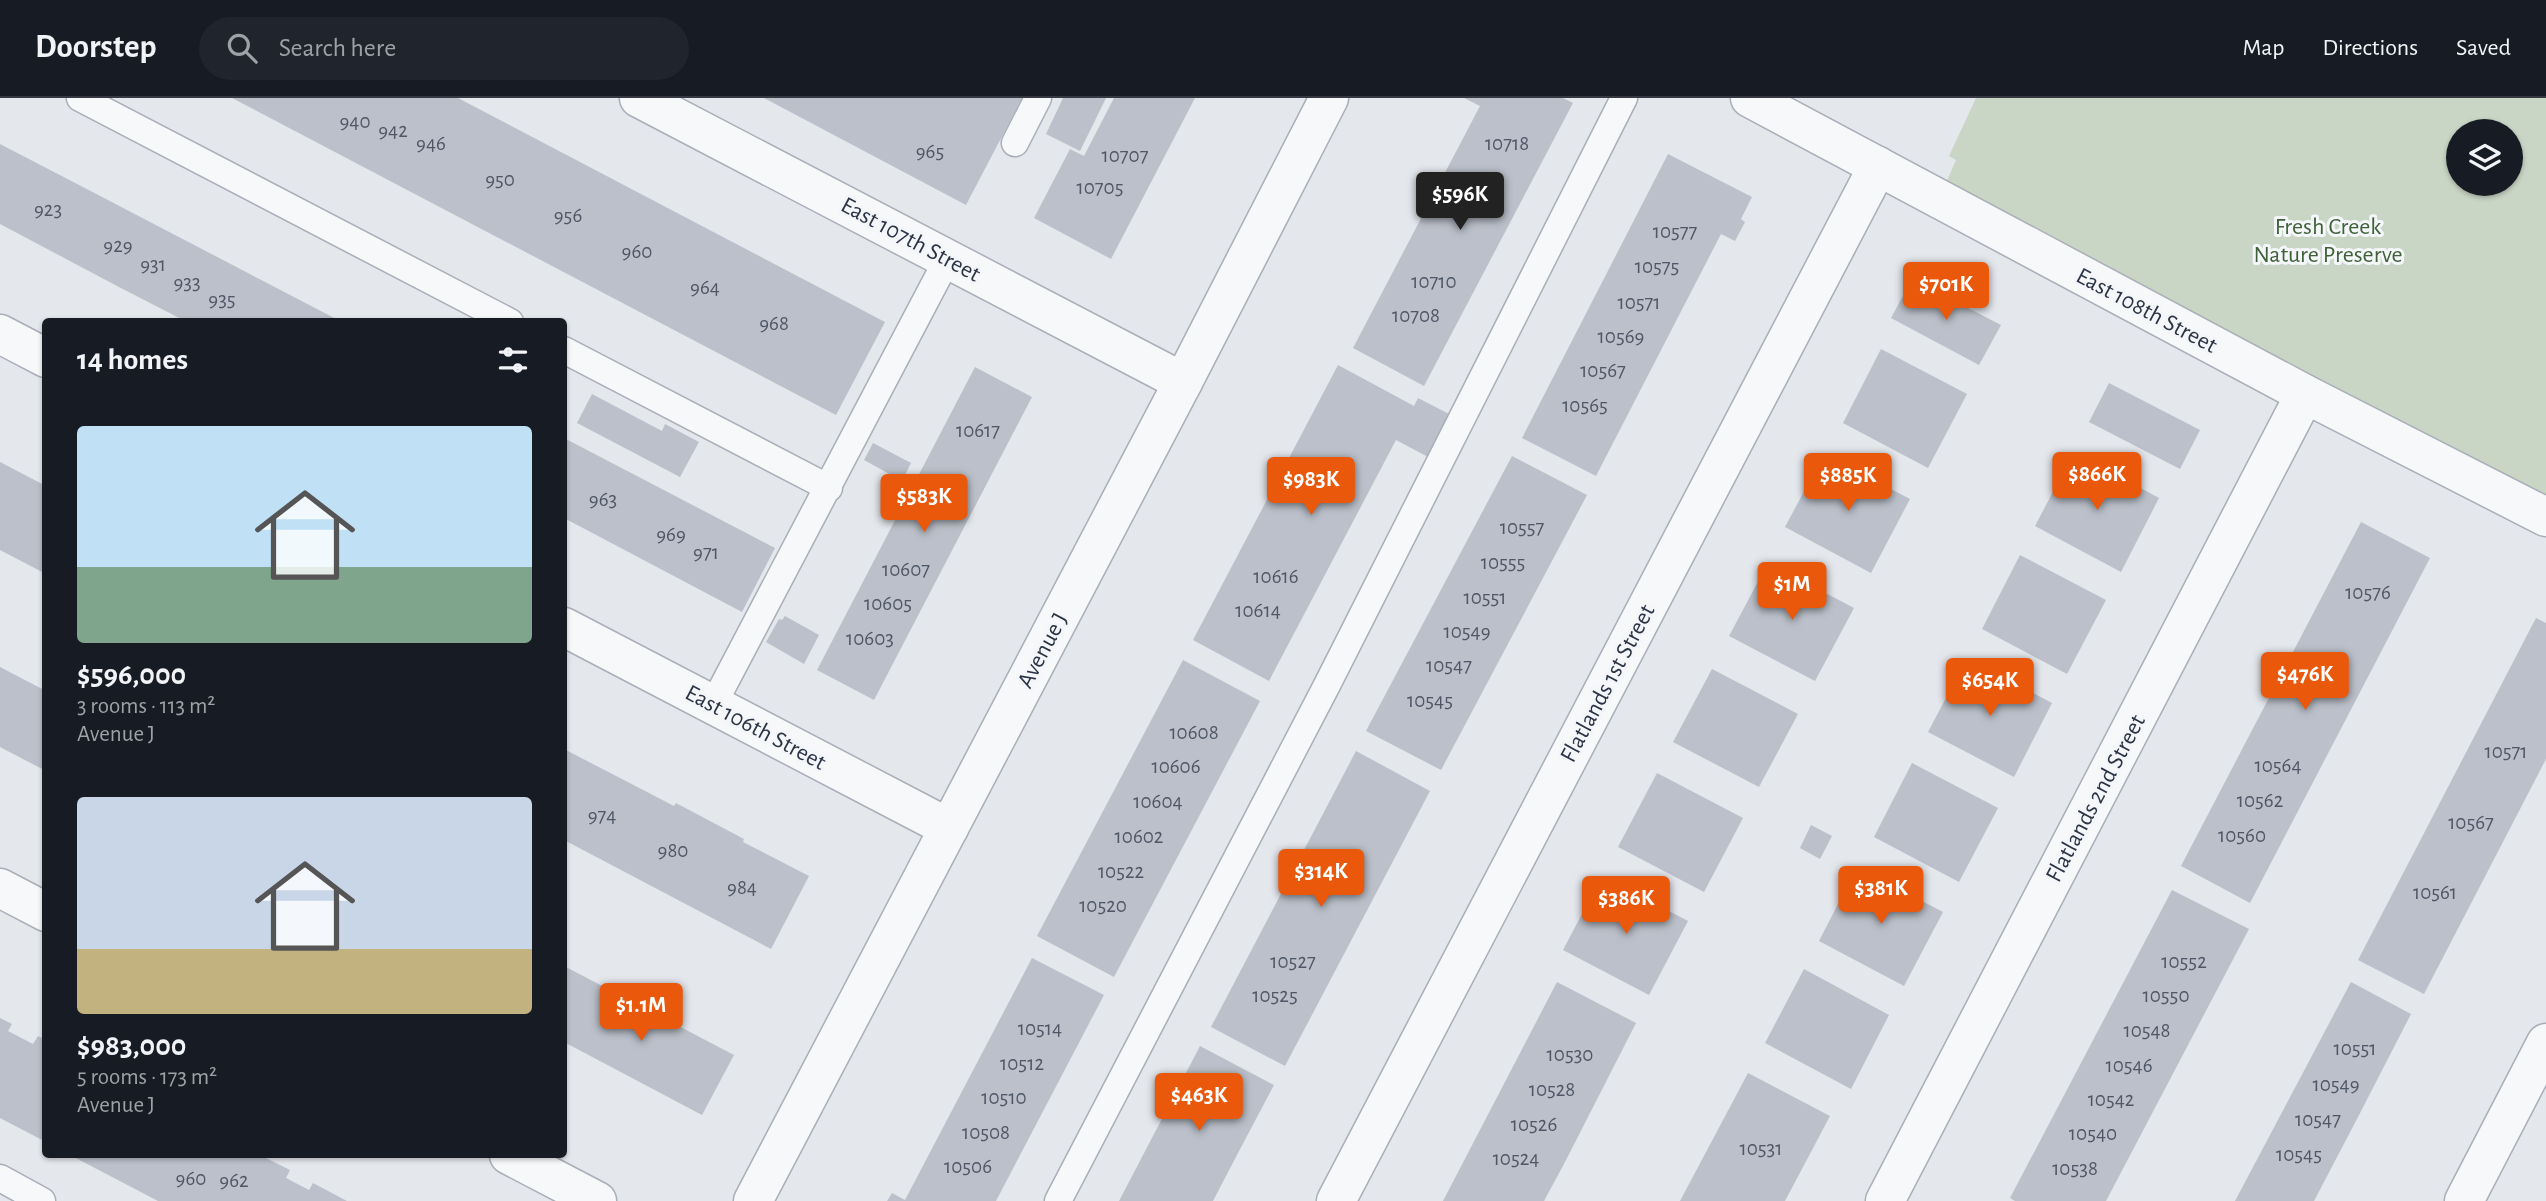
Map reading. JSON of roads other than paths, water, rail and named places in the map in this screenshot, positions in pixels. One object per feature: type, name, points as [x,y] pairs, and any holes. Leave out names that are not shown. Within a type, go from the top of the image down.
[{"type":"street","name":"East 107th Street","points":[[639,98],[1183,382]]},
{"type":"street","name":"Avenue J","points":[[753,1201],[1329,98]]},
{"type":"street","name":"East 108th Street","points":[[1750,98],[2305,394],[2546,517]]},
{"type":"street","name":"Flatlands 1st Street","points":[[1336,1201],[1878,166]]},
{"type":"street","points":[[0,334],[42,356]]},
{"type":"street","name":"Flatlands 2nd Street","points":[[1885,1201],[2305,394]]},
{"type":"street","name":"East 106th Street","points":[[567,629],[949,828]]},
{"type":"street","points":[[0,888],[42,910]]},
{"type":"street","points":[[2464,1201],[2546,1043]]},
{"type":"street","points":[[515,1158],[597,1201]]},
{"type":"lane","points":[[80,98],[502,318]]},
{"type":"lane","points":[[1015,143],[1038,98]]},
{"type":"lane","points":[[1058,1201],[1327,685],[1624,98]]},
{"type":"lane","points":[[713,705],[948,258]]},
{"type":"lane","points":[[567,352],[829,488]]},
{"type":"lane","points":[[0,1178],[42,1201]]},
{"type":"park label","name":"Fresh Creek Nature Preserve","points":[[2328,240]]}]
